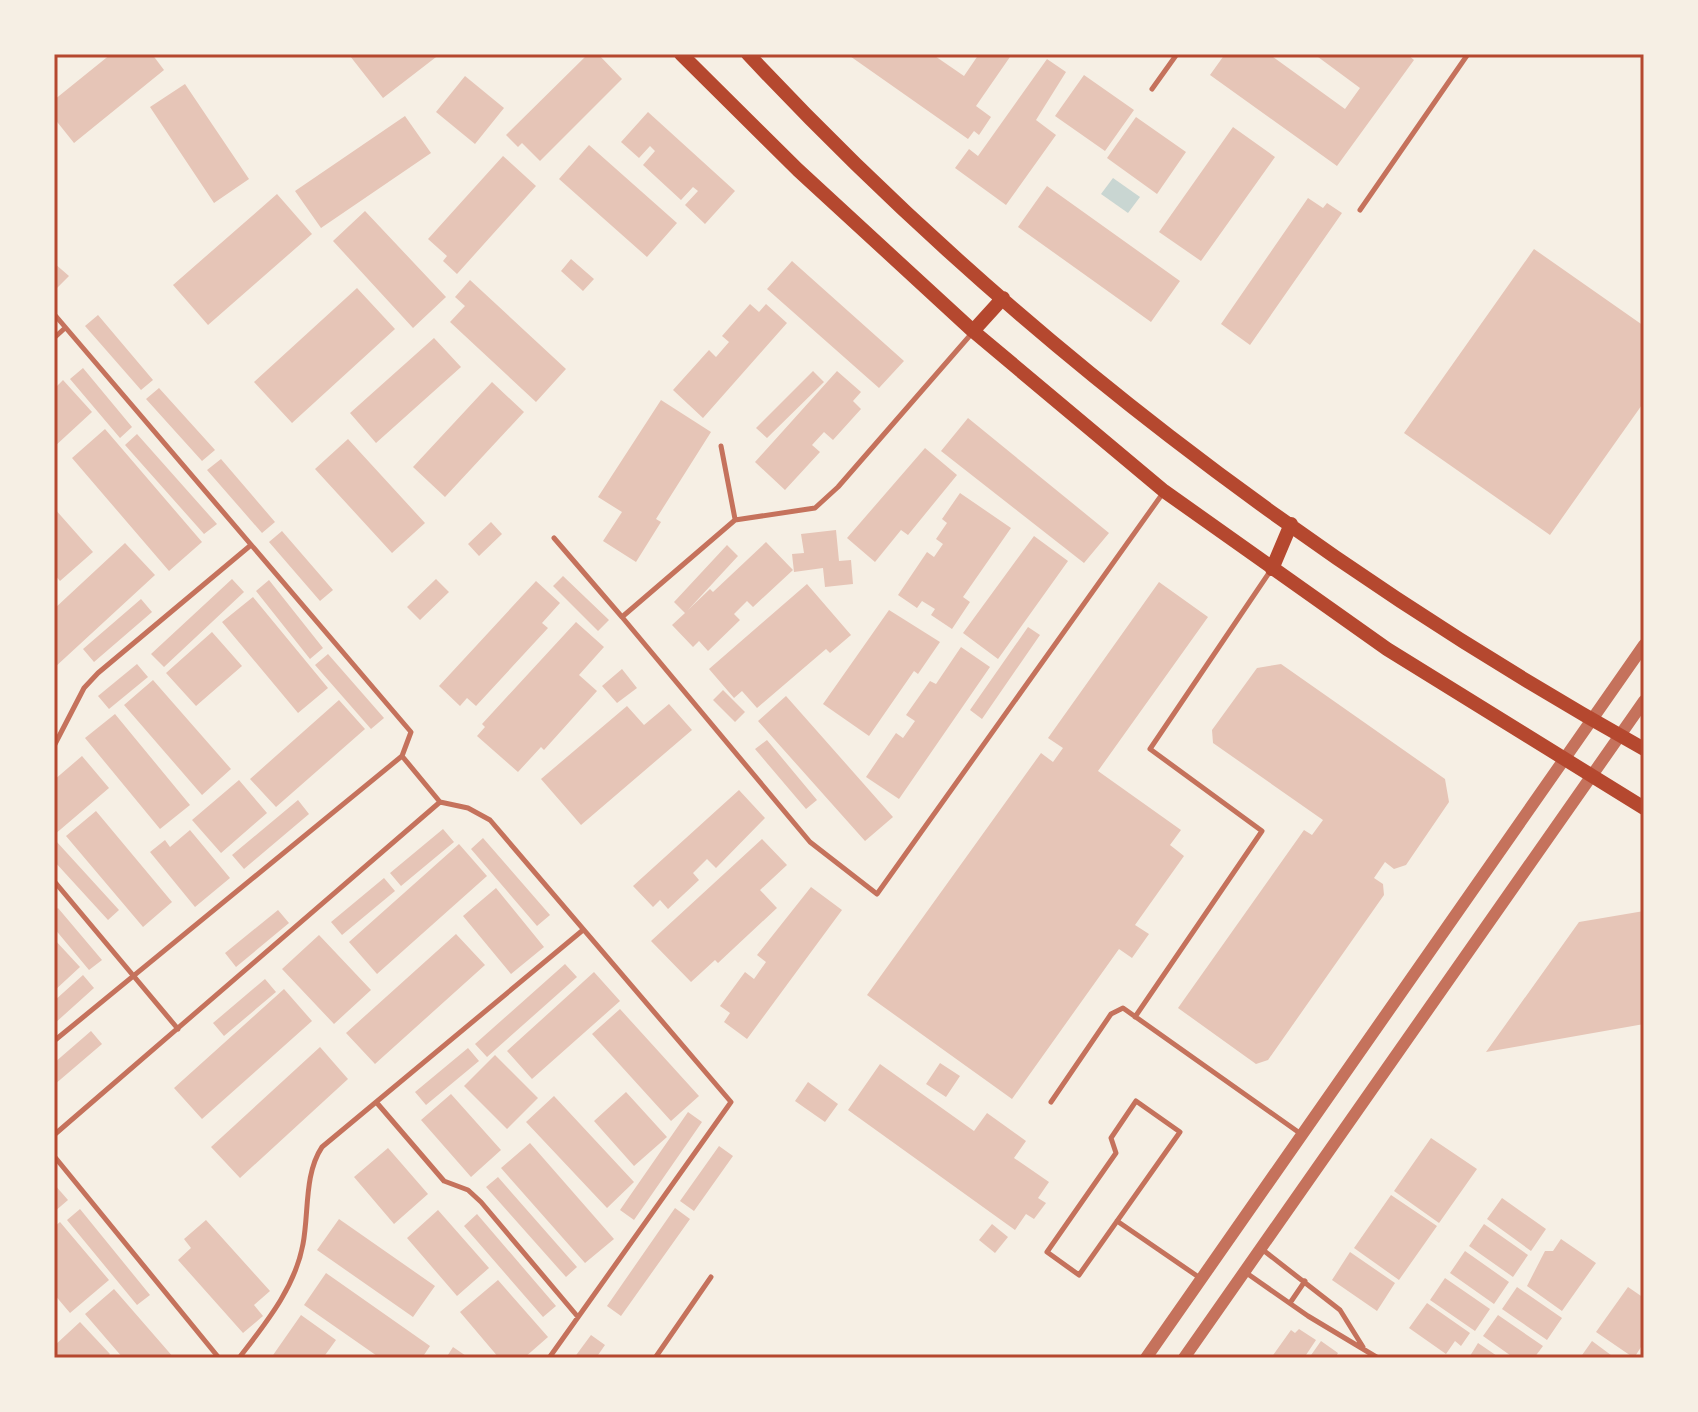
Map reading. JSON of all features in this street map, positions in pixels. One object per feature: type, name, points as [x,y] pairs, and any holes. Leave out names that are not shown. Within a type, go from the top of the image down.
[{"type":"main road","points":[[681,54],[798,170],[973,331],[1164,491],[1387,649],[1563,761],[1644,808]]},
{"type":"main road","points":[[748,54],[830,141],[1003,298],[1160,428],[1291,524],[1471,648],[1644,749]]},
{"type":"main road","points":[[973,331],[1003,298]]},
{"type":"main road","points":[[1272,569],[1291,524]]},
{"type":"street","points":[[1146,1358],[1644,645]]},
{"type":"street","points":[[1184,1358],[1644,701]]},
{"type":"lane","points":[[1152,89],[1177,54]]},
{"type":"lane","points":[[1360,210],[1468,54]]},
{"type":"lane","points":[[54,314],[411,732],[402,756],[54,1041]]},
{"type":"lane","points":[[54,338],[65,328]]},
{"type":"lane","points":[[622,617],[735,520],[815,508],[838,487],[973,331]]},
{"type":"lane","points":[[721,446],[735,520]]},
{"type":"lane","points":[[554,538],[810,842],[877,894],[1164,491]]},
{"type":"lane","points":[[54,746],[84,688],[98,673],[251,545]]},
{"type":"lane","points":[[1135,1017],[1262,831],[1150,749],[1272,569]]},
{"type":"lane","points":[[402,756],[440,802],[468,808],[490,820],[731,1102],[549,1358]]},
{"type":"lane","points":[[54,1135],[440,802]]},
{"type":"lane","points":[[54,881],[178,1029]]},
{"type":"lane","points":[[239,1358],[280,1301],[294,1274],[303,1245],[313,1161],[322,1147],[583,930]]},
{"type":"lane","points":[[1051,1102],[1111,1014],[1123,1008],[1301,1134]]},
{"type":"lane","points":[[1136,1101],[1180,1132],[1117,1221],[1079,1275],[1047,1252],[1116,1153],[1111,1138],[1136,1101]]},
{"type":"lane","points":[[377,1103],[444,1181],[468,1190],[481,1202],[578,1317]]},
{"type":"lane","points":[[54,1156],[219,1358]]},
{"type":"lane","points":[[1117,1221],[1201,1279]]},
{"type":"lane","points":[[1261,1248],[1340,1310],[1364,1348]]},
{"type":"lane","points":[[1244,1271],[1378,1358]]},
{"type":"lane","points":[[655,1358],[711,1277]]},
{"type":"lane","points":[[1290,1303],[1305,1281]]},
{"type":"shaded area","points":[[1113,178],[1140,197],[1128,213],[1101,194]]},
{"type":"building","points":[[111,54],[152,54],[164,70],[74,143],[54,118],[54,100]]},
{"type":"building","points":[[440,54],[383,98],[350,56]]},
{"type":"building","points":[[588,54],[598,54],[622,79],[540,161],[522,143],[518,147],[506,135]]},
{"type":"building","points":[[847,54],[932,54],[964,76],[979,54],[1012,54],[976,106],[991,117],[979,135],[974,131],[968,139]]},
{"type":"building","points":[[1225,54],[1269,54],[1345,109],[1360,88],[1314,54],[1407,54],[1414,60],[1337,166],[1210,75]]},
{"type":"building","points":[[1047,59],[1066,72],[1036,120],[1056,135],[1006,205],[955,168],[969,149],[978,156]]},
{"type":"building","points":[[1084,75],[1134,110],[1105,151],[1055,116]]},
{"type":"building","points":[[465,76],[504,108],[475,144],[436,112]]},
{"type":"building","points":[[185,84],[249,179],[214,203],[150,107]]},
{"type":"building","points":[[648,112],[735,191],[705,224],[685,205],[698,191],[693,187],[681,200],[643,165],[655,151],[650,146],[639,158],[621,142]]},
{"type":"building","points":[[405,116],[431,153],[321,228],[295,191]]},
{"type":"building","points":[[1136,117],[1186,152],[1157,194],[1107,158]]},
{"type":"building","points":[[1233,127],[1275,157],[1201,261],[1159,232]]},
{"type":"building","points":[[589,145],[677,223],[647,257],[559,179]]},
{"type":"building","points":[[503,156],[536,186],[457,274],[443,261],[447,256],[428,239]]},
{"type":"building","points":[[1047,186],[1180,281],[1151,322],[1018,227]]},
{"type":"building","points":[[277,194],[312,234],[208,325],[173,285]]},
{"type":"building","points":[[1308,198],[1323,208],[1327,203],[1342,213],[1250,345],[1221,324]]},
{"type":"building","points":[[365,211],[446,297],[413,328],[333,241]]},
{"type":"building","points":[[1534,249],[1644,326],[1644,402],[1550,535],[1404,433]]},
{"type":"building","points":[[571,259],[594,279],[583,291],[561,271]]},
{"type":"building","points":[[792,261],[904,361],[879,388],[767,289]]},
{"type":"building","points":[[54,263],[69,276],[57,288],[54,285]]},
{"type":"building","points":[[470,280],[566,369],[536,402],[450,322],[465,306],[455,297]]},
{"type":"building","points":[[357,288],[395,329],[292,423],[254,382]]},
{"type":"building","points":[[750,304],[759,312],[766,304],[787,323],[703,418],[673,390],[709,350],[716,357],[729,342],[722,336]]},
{"type":"building","points":[[98,315],[153,380],[141,390],[85,326]]},
{"type":"building","points":[[434,338],[461,367],[376,443],[350,413]]},
{"type":"building","points":[[83,368],[132,427],[120,438],[70,379]]},
{"type":"building","points":[[813,371],[824,382],[767,438],[756,428]]},
{"type":"building","points":[[837,371],[861,392],[853,401],[861,409],[833,440],[824,432],[812,445],[820,452],[785,490],[755,462]]},
{"type":"building","points":[[63,380],[92,412],[54,447],[54,389]]},
{"type":"building","points":[[492,382],[524,412],[445,497],[413,467]]},
{"type":"building","points":[[159,388],[215,450],[202,461],[146,399]]},
{"type":"building","points":[[661,400],[711,432],[656,519],[661,522],[636,562],[603,541],[622,512],[598,497]]},
{"type":"building","points":[[968,418],[1109,533],[1084,563],[941,451]]},
{"type":"building","points":[[105,429],[202,542],[169,571],[72,458]]},
{"type":"building","points":[[137,434],[217,524],[204,534],[125,445]]},
{"type":"building","points":[[348,439],[425,523],[392,553],[315,469]]},
{"type":"building","points":[[925,448],[957,475],[908,535],[901,530],[875,562],[847,538]]},
{"type":"building","points":[[221,459],[275,522],[262,533],[207,470]]},
{"type":"building","points":[[960,493],[1011,528],[963,597],[970,602],[952,629],[931,615],[935,609],[922,601],[917,608],[898,595],[927,552],[934,557],[943,544],[936,539],[947,523],[942,519]]},
{"type":"building","points":[[54,508],[93,552],[60,581],[54,574]]},
{"type":"building","points":[[491,522],[502,534],[479,556],[468,544]]},
{"type":"building","points":[[836,530],[839,561],[851,560],[853,584],[825,587],[823,568],[794,572],[792,554],[804,553],[801,534]]},
{"type":"building","points":[[282,531],[333,590],[320,601],[269,542]]},
{"type":"building","points":[[1034,536],[1068,561],[998,659],[963,633]]},
{"type":"building","points":[[766,542],[793,570],[753,607],[747,601],[734,614],[740,620],[708,651],[699,641],[693,647],[672,625],[685,613],[674,602],[727,545],[738,556],[688,610],[710,589],[713,592]]},
{"type":"building","points":[[125,543],[155,575],[54,668],[54,609]]},
{"type":"building","points":[[563,576],[609,620],[598,631],[553,586]]},
{"type":"building","points":[[232,579],[244,592],[164,667],[151,654]]},
{"type":"building","points":[[436,579],[449,592],[420,620],[407,607]]},
{"type":"building","points":[[269,580],[323,648],[310,659],[256,591]]},
{"type":"building","points":[[536,581],[560,603],[542,623],[548,628],[476,706],[467,698],[460,706],[439,686]]},
{"type":"building","points":[[1159,582],[1208,617],[1098,771],[1181,830],[1170,845],[1184,856],[1135,925],[1149,934],[1132,958],[1119,949],[1012,1099],[867,995],[1041,753],[1053,762],[1063,748],[1048,738]]},
{"type":"building","points":[[807,584],[851,635],[830,653],[826,649],[757,708],[742,691],[734,698],[709,669]]},
{"type":"building","points":[[253,597],[328,688],[298,713],[222,622]]},
{"type":"building","points":[[141,599],[152,612],[94,662],[83,649]]},
{"type":"building","points":[[889,610],[940,642],[918,674],[914,671],[869,736],[823,704]]},
{"type":"building","points":[[576,622],[604,647],[579,675],[597,691],[544,750],[541,747],[518,772],[477,736],[485,727],[482,724]]},
{"type":"building","points":[[1028,627],[1040,635],[982,719],[970,710]]},
{"type":"building","points":[[212,632],[242,666],[196,706],[166,673]]},
{"type":"building","points":[[961,647],[990,667],[899,799],[866,777],[896,733],[903,738],[915,721],[906,715],[930,681],[936,684]]},
{"type":"building","points":[[328,654],[384,718],[371,729],[315,665]]},
{"type":"building","points":[[137,664],[148,677],[109,709],[98,696]]},
{"type":"building","points":[[1281,664],[1445,779],[1449,802],[1406,865],[1394,869],[1385,862],[1374,878],[1383,884],[1384,895],[1268,1060],[1256,1064],[1178,1008],[1304,830],[1312,835],[1323,820],[1213,743],[1212,730],[1257,668]]},
{"type":"building","points":[[622,669],[637,688],[617,703],[602,686]]},
{"type":"building","points":[[153,680],[231,769],[202,795],[124,705]]},
{"type":"building","points":[[723,690],[745,712],[735,722],[713,700]]},
{"type":"building","points":[[786,696],[893,817],[865,841],[758,721]]},
{"type":"building","points":[[339,700],[365,729],[276,807],[250,779]]},
{"type":"building","points":[[669,704],[692,730],[581,825],[541,779],[627,706],[644,725]]},
{"type":"building","points":[[115,714],[190,805],[160,829],[85,738]]},
{"type":"building","points":[[767,740],[817,800],[806,809],[755,749]]},
{"type":"building","points":[[82,756],[109,788],[54,835],[54,780]]},
{"type":"building","points":[[239,780],[267,813],[221,853],[192,820]]},
{"type":"building","points":[[739,790],[765,818],[716,868],[707,859],[693,873],[699,880],[668,909],[660,900],[653,907],[633,886]]},
{"type":"building","points":[[298,800],[309,814],[244,869],[232,855]]},
{"type":"building","points":[[96,811],[172,902],[143,927],[66,836]]},
{"type":"building","points":[[443,829],[454,842],[401,886],[390,873]]},
{"type":"building","points":[[190,830],[230,878],[195,907],[150,852],[165,840],[170,847]]},
{"type":"building","points":[[483,838],[550,915],[537,926],[471,849]]},
{"type":"building","points":[[762,839],[787,865],[760,890],[777,908],[718,963],[715,960],[691,982],[651,941]]},
{"type":"building","points":[[56,841],[119,910],[108,920],[54,861]]},
{"type":"building","points":[[459,844],[487,876],[377,974],[349,942]]},
{"type":"building","points":[[384,878],[395,891],[342,935],[331,922]]},
{"type":"building","points":[[811,887],[842,910],[747,1039],[724,1022],[730,1013],[720,1006],[745,972],[754,979],[766,962],[757,955]]},
{"type":"building","points":[[496,888],[544,947],[511,974],[463,916]]},
{"type":"building","points":[[58,908],[102,960],[89,970],[54,928],[54,911]]},
{"type":"building","points":[[278,910],[289,923],[236,967],[225,953]]},
{"type":"building","points":[[1644,911],[1644,1024],[1486,1052],[1579,922]]},
{"type":"building","points":[[456,934],[485,965],[375,1064],[346,1033]]},
{"type":"building","points":[[319,935],[371,990],[334,1024],[282,969]]},
{"type":"building","points":[[54,939],[80,967],[54,991]]},
{"type":"building","points":[[565,964],[577,977],[487,1057],[475,1044]]},
{"type":"building","points":[[594,972],[620,1001],[532,1079],[507,1051]]},
{"type":"building","points":[[83,975],[94,988],[54,1024],[54,1001]]},
{"type":"building","points":[[265,979],[276,992],[224,1036],[213,1023]]},
{"type":"building","points":[[284,989],[312,1021],[202,1119],[174,1088]]},
{"type":"building","points":[[620,1009],[699,1096],[671,1121],[592,1034]]},
{"type":"building","points":[[91,1031],[102,1044],[54,1085],[54,1063]]},
{"type":"building","points":[[320,1047],[348,1079],[240,1178],[211,1147]]},
{"type":"building","points":[[468,1048],[479,1061],[426,1105],[415,1092]]},
{"type":"building","points":[[495,1055],[538,1098],[507,1129],[464,1086]]},
{"type":"building","points":[[940,1063],[960,1076],[946,1097],[926,1084]]},
{"type":"building","points":[[880,1064],[974,1131],[987,1113],[1026,1141],[1014,1158],[1049,1182],[1038,1198],[1046,1203],[1034,1219],[1026,1214],[1015,1230],[848,1110]]},
{"type":"building","points":[[808,1082],[838,1104],[825,1122],[795,1101]]},
{"type":"building","points":[[626,1092],[667,1137],[634,1166],[594,1121]]},
{"type":"building","points":[[451,1094],[501,1150],[471,1177],[421,1120]]},
{"type":"building","points":[[554,1096],[634,1182],[607,1208],[526,1122]]},
{"type":"building","points":[[688,1112],[702,1122],[634,1220],[620,1210]]},
{"type":"building","points":[[1431,1138],[1477,1169],[1439,1223],[1394,1191]]},
{"type":"building","points":[[530,1143],[614,1239],[585,1263],[501,1168]]},
{"type":"building","points":[[719,1146],[733,1156],[694,1211],[680,1201]]},
{"type":"building","points":[[388,1148],[428,1194],[394,1224],[354,1177]]},
{"type":"building","points":[[498,1177],[577,1267],[566,1277],[486,1187]]},
{"type":"building","points":[[54,1184],[68,1200],[54,1212]]},
{"type":"building","points":[[1391,1195],[1437,1226],[1399,1280],[1354,1248]]},
{"type":"building","points":[[1502,1198],[1546,1229],[1531,1251],[1487,1219]]},
{"type":"building","points":[[675,1208],[690,1219],[621,1316],[607,1306]]},
{"type":"building","points":[[80,1209],[150,1295],[137,1305],[67,1220]]},
{"type":"building","points":[[438,1210],[489,1268],[457,1296],[407,1238]]},
{"type":"building","points":[[477,1214],[556,1306],[543,1317],[464,1226]]},
{"type":"building","points":[[339,1219],[435,1286],[413,1317],[317,1250]]},
{"type":"building","points":[[206,1220],[270,1291],[254,1305],[263,1316],[243,1333],[178,1260],[191,1248],[184,1239]]},
{"type":"building","points":[[60,1222],[109,1280],[70,1313],[54,1294],[54,1227]]},
{"type":"building","points":[[992,1224],[1008,1237],[995,1253],[979,1240]]},
{"type":"building","points":[[1484,1224],[1528,1255],[1513,1277],[1469,1246]]},
{"type":"building","points":[[1561,1239],[1596,1263],[1562,1311],[1527,1286],[1545,1251],[1553,1251]]},
{"type":"building","points":[[1465,1251],[1509,1282],[1494,1304],[1450,1273]]},
{"type":"building","points":[[1350,1252],[1395,1283],[1377,1311],[1332,1280]]},
{"type":"building","points":[[326,1273],[430,1346],[422,1358],[380,1358],[304,1305]]},
{"type":"building","points":[[1445,1278],[1490,1309],[1475,1331],[1430,1300]]},
{"type":"building","points":[[498,1280],[548,1337],[524,1358],[499,1358],[460,1312]]},
{"type":"building","points":[[1517,1287],[1562,1318],[1547,1340],[1502,1309]]},
{"type":"building","points":[[1628,1287],[1644,1298],[1644,1349],[1641,1347],[1634,1358],[1596,1332]]},
{"type":"building","points":[[114,1289],[174,1358],[123,1358],[85,1314]]},
{"type":"building","points":[[1427,1303],[1470,1333],[1461,1346],[1455,1341],[1446,1354],[1409,1328]]},
{"type":"building","points":[[301,1315],[336,1340],[323,1358],[271,1358]]},
{"type":"building","points":[[1498,1315],[1543,1346],[1534,1358],[1514,1358],[1483,1336]]},
{"type":"building","points":[[80,1322],[110,1354],[106,1358],[54,1358],[54,1346]]},
{"type":"building","points":[[1299,1329],[1316,1340],[1304,1358],[1271,1358],[1291,1330],[1295,1333]]},
{"type":"building","points":[[591,1335],[605,1345],[596,1358],[574,1358]]},
{"type":"building","points":[[1321,1341],[1338,1353],[1335,1358],[1309,1358]]},
{"type":"building","points":[[1592,1341],[1615,1358],[1580,1358]]},
{"type":"building","points":[[1478,1343],[1500,1358],[1470,1356]]},
{"type":"building","points":[[453,1347],[469,1358],[446,1358]]}]
